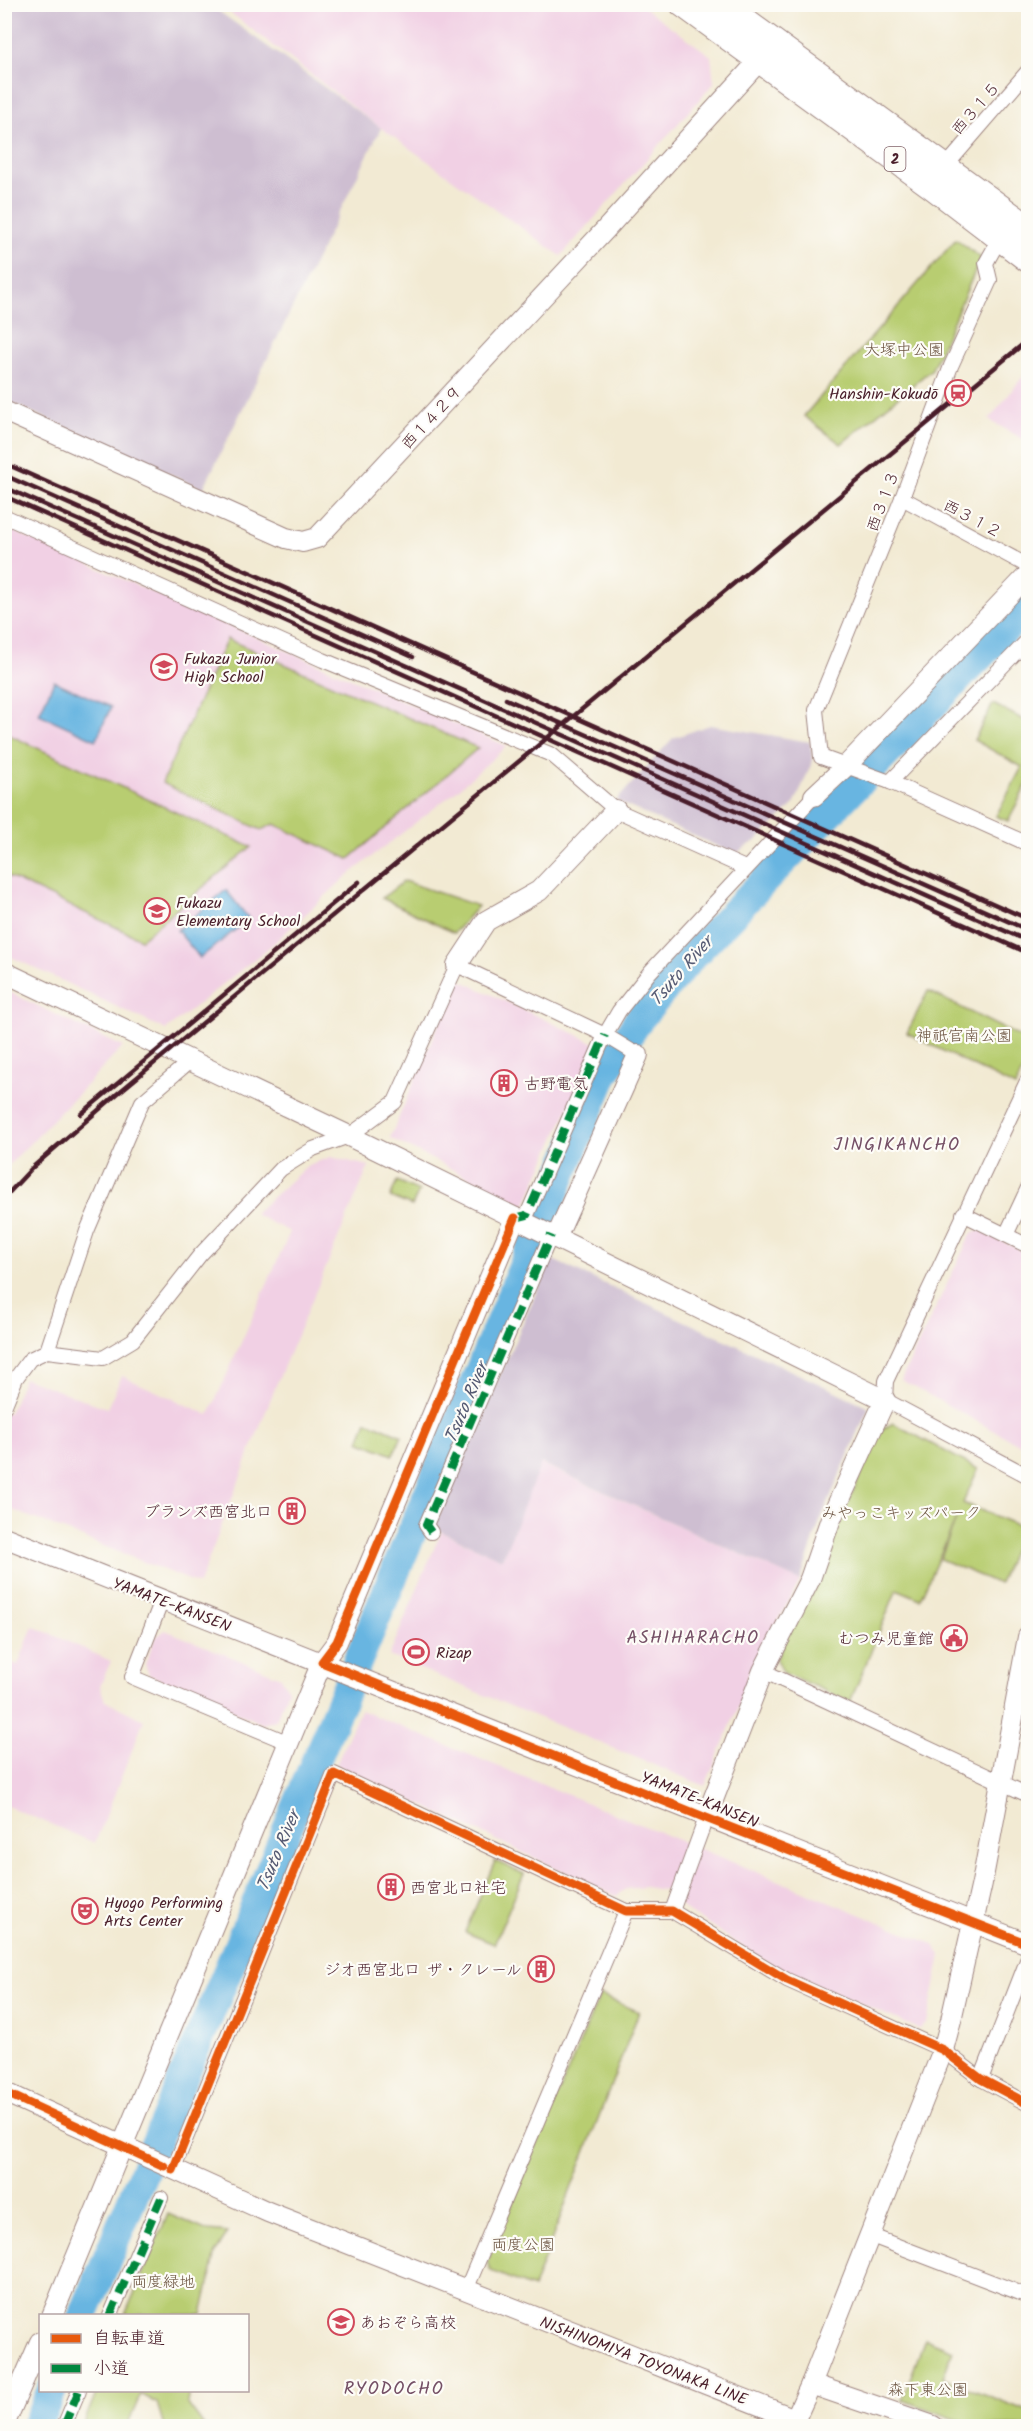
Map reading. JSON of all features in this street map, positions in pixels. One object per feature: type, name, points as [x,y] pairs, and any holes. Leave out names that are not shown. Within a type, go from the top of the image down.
[{"type":"highway","name":"2","points":[[682,4],[767,51],[946,166],[1029,228]]},
{"type":"highway","name":"2","points":[[721,4],[767,51],[1029,259]]},
{"type":"street","name":"西１４２９","points":[[4,411],[286,538],[303,542],[317,538],[767,51]]},
{"type":"street","name":"西３１５","points":[[946,166],[1029,71]]},
{"type":"street","name":"西３１３","points":[[849,769],[821,757],[816,710],[902,498],[951,366],[990,280],[986,263],[1000,238]]},
{"type":"street","name":"西３１２","points":[[902,498],[1029,566]]},
{"type":"street","points":[[4,516],[323,660],[552,755],[616,810],[745,868]]},
{"type":"street","points":[[53,2314],[125,2149],[289,1743],[331,1666],[336,1643],[605,1035],[619,1011],[650,972],[745,868],[814,796],[849,769],[1029,575]]},
{"type":"street","points":[[887,781],[1029,640]]},
{"type":"street","points":[[849,769],[887,781],[1029,844]]},
{"type":"street","points":[[5,1405],[16,1378],[30,1359],[47,1350],[103,1358],[133,1340],[200,1255],[281,1169],[313,1149],[349,1136],[395,1102],[457,965],[486,921],[539,891],[616,810]]},
{"type":"street","points":[[431,1532],[426,1525],[551,1235],[638,1056],[605,1035],[457,965]]},
{"type":"street","points":[[4,972],[551,1235],[885,1400],[1029,1476]]},
{"type":"street","points":[[47,1350],[87,1231],[142,1102],[190,1061]]},
{"type":"street","points":[[672,1911],[763,1671],[781,1630],[810,1579],[830,1521],[885,1400],[885,1382],[1029,1079]]},
{"type":"street","points":[[1006,1234],[1029,1188]]},
{"type":"street","points":[[963,1214],[1029,1246]]},
{"type":"street","name":"YAMATE-KANSEN","points":[[4,1537],[363,1678],[706,1818],[1029,1944]]},
{"type":"street","points":[[162,1600],[132,1677],[289,1743]]},
{"type":"street","name":"NISHINOMIYA TOYONAKA LINE","points":[[4,2092],[125,2149],[268,2212],[793,2423],[811,2384],[943,2050],[982,1883],[1029,1637]]},
{"type":"street","points":[[763,1671],[1029,1795]]},
{"type":"street","points":[[169,2168],[334,1774],[626,1911],[672,1911],[787,1980],[943,2050],[981,2079],[1029,2104]]},
{"type":"street","points":[[466,2290],[626,1911]]},
{"type":"street","points":[[981,2079],[1029,1958]]},
{"type":"street","points":[[111,2314],[161,2198]]},
{"type":"street","points":[[868,2235],[1029,2296]]},
{"type":"street","points":[[4,2425],[39,2344]]},
{"type":"street","points":[[811,2384],[933,2427]]},
{"type":"street","points":[[64,2427],[79,2392]]},
{"type":"shaded area","points":[[5,4],[210,5],[381,128],[203,489],[5,400]]},
{"type":"shaded area","points":[[232,5],[641,5],[711,56],[714,83],[561,256],[381,128],[228,11]]},
{"type":"shaded area","points":[[1028,370],[1028,442],[989,420]]},
{"type":"shaded area","points":[[4,527],[507,746],[456,791],[346,877],[273,944],[166,1030],[5,954]]},
{"type":"shaded area","points":[[710,725],[810,742],[813,760],[795,803],[757,840],[735,854],[616,801],[673,738]]},
{"type":"shaded area","points":[[458,979],[597,1044],[525,1206],[390,1138]]},
{"type":"shaded area","points":[[5,990],[123,1047],[4,1169]]},
{"type":"shaded area","points":[[331,1157],[369,1166],[278,1380],[199,1584],[5,1507],[4,1412],[9,1413],[24,1378],[107,1408],[122,1376],[209,1415],[290,1232],[254,1214],[308,1165]]},
{"type":"shaded area","points":[[980,1230],[1028,1254],[1028,1449],[901,1380],[971,1234]]},
{"type":"shaded area","points":[[551,1259],[869,1407],[821,1518],[800,1581],[541,1463],[502,1559],[433,1528]]},
{"type":"shaded area","points":[[540,1463],[800,1581],[746,1678],[749,1682],[705,1786],[389,1656],[441,1532],[502,1559]]},
{"type":"shaded area","points":[[33,1626],[111,1661],[100,1686],[105,1701],[144,1720],[95,1843],[5,1805],[5,1660],[18,1665]]},
{"type":"shaded area","points":[[165,1630],[281,1677],[288,1690],[276,1720],[263,1724],[149,1675],[145,1664],[155,1638]]},
{"type":"shaded area","points":[[360,1710],[933,1944],[941,1955],[927,2023],[919,2029],[771,1965],[685,1910],[668,1891],[645,1887],[626,1889],[616,1896],[336,1765]]},
{"type":"green space","name":"大塚中公園","points":[[956,239],[981,258],[932,369],[841,444],[804,416]]},
{"type":"green space","points":[[227,639],[478,748],[349,859],[274,824],[261,830],[162,783]]},
{"type":"green space","points":[[993,704],[1028,722],[1028,782],[1008,821],[996,816],[1022,767],[974,740]]},
{"type":"green space","points":[[5,733],[251,847],[141,939],[5,875]]},
{"type":"green space","points":[[404,881],[478,906],[454,933],[382,898]]},
{"type":"green space","name":"神祇官南公園","points":[[928,991],[1028,1041],[1028,1059],[1015,1087],[907,1033]]},
{"type":"green space","points":[[397,1181],[419,1191],[412,1206],[390,1197]]},
{"type":"green space","points":[[367,1421],[402,1436],[393,1455],[359,1441]]},
{"type":"green space","name":"みやっこキッズパーク","points":[[893,1423],[978,1469],[963,1503],[1022,1527],[999,1584],[940,1559],[957,1517],[920,1599],[897,1589],[850,1702],[784,1673],[776,1660],[881,1430]]},
{"type":"green space","points":[[495,1861],[524,1874],[494,1944],[465,1932]]},
{"type":"green space","name":"両度公園","points":[[600,1995],[639,2012],[533,2288],[491,2271],[487,2262]]},
{"type":"green space","name":"両度緑地","points":[[168,2214],[208,2231],[228,2233],[216,2252],[202,2314],[125,2314]]},
{"type":"green space","name":"森下東公園","points":[[925,2339],[953,2350],[943,2378],[1027,2411],[1028,2407],[1028,2426],[975,2426],[902,2400]]},
{"type":"green space","points":[[96,2392],[189,2392],[187,2403],[204,2426],[164,2426],[157,2403],[141,2394],[127,2426],[83,2426]]},
{"type":"water","points":[[54,681],[111,707],[96,740],[39,714]]},
{"type":"water","points":[[226,890],[249,919],[200,958],[177,930]]},
{"type":"waterway","name":"Tsuto River","points":[[84,2314],[604,1074],[639,1019],[693,955],[1028,606]]},
{"type":"waterway","name":"Tsuto River","points":[[36,2426],[51,2392]]},
{"type":"railway","points":[[4,1198],[33,1167],[117,1094],[1028,340]]},
{"type":"railway","points":[[4,463],[1028,919]]},
{"type":"railway","points":[[4,475],[413,657]]},
{"type":"railway","points":[[4,487],[1028,941]]},
{"type":"railway","points":[[4,496],[1028,953]]},
{"type":"railway","points":[[506,699],[1028,930]]},
{"type":"railway","points":[[81,1114],[359,882]]},
{"type":"marked path","points":[[515,1218],[527,1215],[605,1035]]},
{"type":"marked path","points":[[431,1532],[426,1525],[551,1235]]},
{"type":"marked path","points":[[111,2314],[161,2198]]},
{"type":"marked path","points":[[64,2426],[78,2392]]},
{"type":"cycle path","points":[[515,1218],[337,1642],[322,1662],[706,1818],[1028,1944]]},
{"type":"cycle path","points":[[173,2170],[334,1774],[626,1911],[672,1911],[787,1980],[943,2050],[981,2079],[1028,2104]]},
{"type":"cycle path","points":[[4,2092],[164,2166]]},
{"type":"place","name":"Hanshin-Kokudō","points":[[958,393]]},
{"type":"place","name":"Fukazu Junior High School","points":[[164,667]]},
{"type":"place","name":"Fukazu Elementary School","points":[[157,911]]},
{"type":"place","name":"古野電気","points":[[504,1083]]},
{"type":"place","name":"ブランズ西宮北口","points":[[292,1511]]},
{"type":"place","name":"むつみ児童館","points":[[954,1638]]},
{"type":"place","name":"Rizap","points":[[416,1652]]},
{"type":"place","name":"西宮北口社宅","points":[[391,1887]]},
{"type":"place","name":"Hyogo Performing Arts Center","points":[[85,1911]]},
{"type":"place","name":"ジオ西宮北口 ザ・クレール","points":[[541,1969]]},
{"type":"place","name":"あおぞら高校","points":[[341,2322]]},
{"type":"district","name":"JINGIKANCHO","points":[[897,1144]]},
{"type":"district","name":"ASHIHARACHO","points":[[693,1637]]},
{"type":"district","name":"RYODOCHO","points":[[394,2388]]}]
